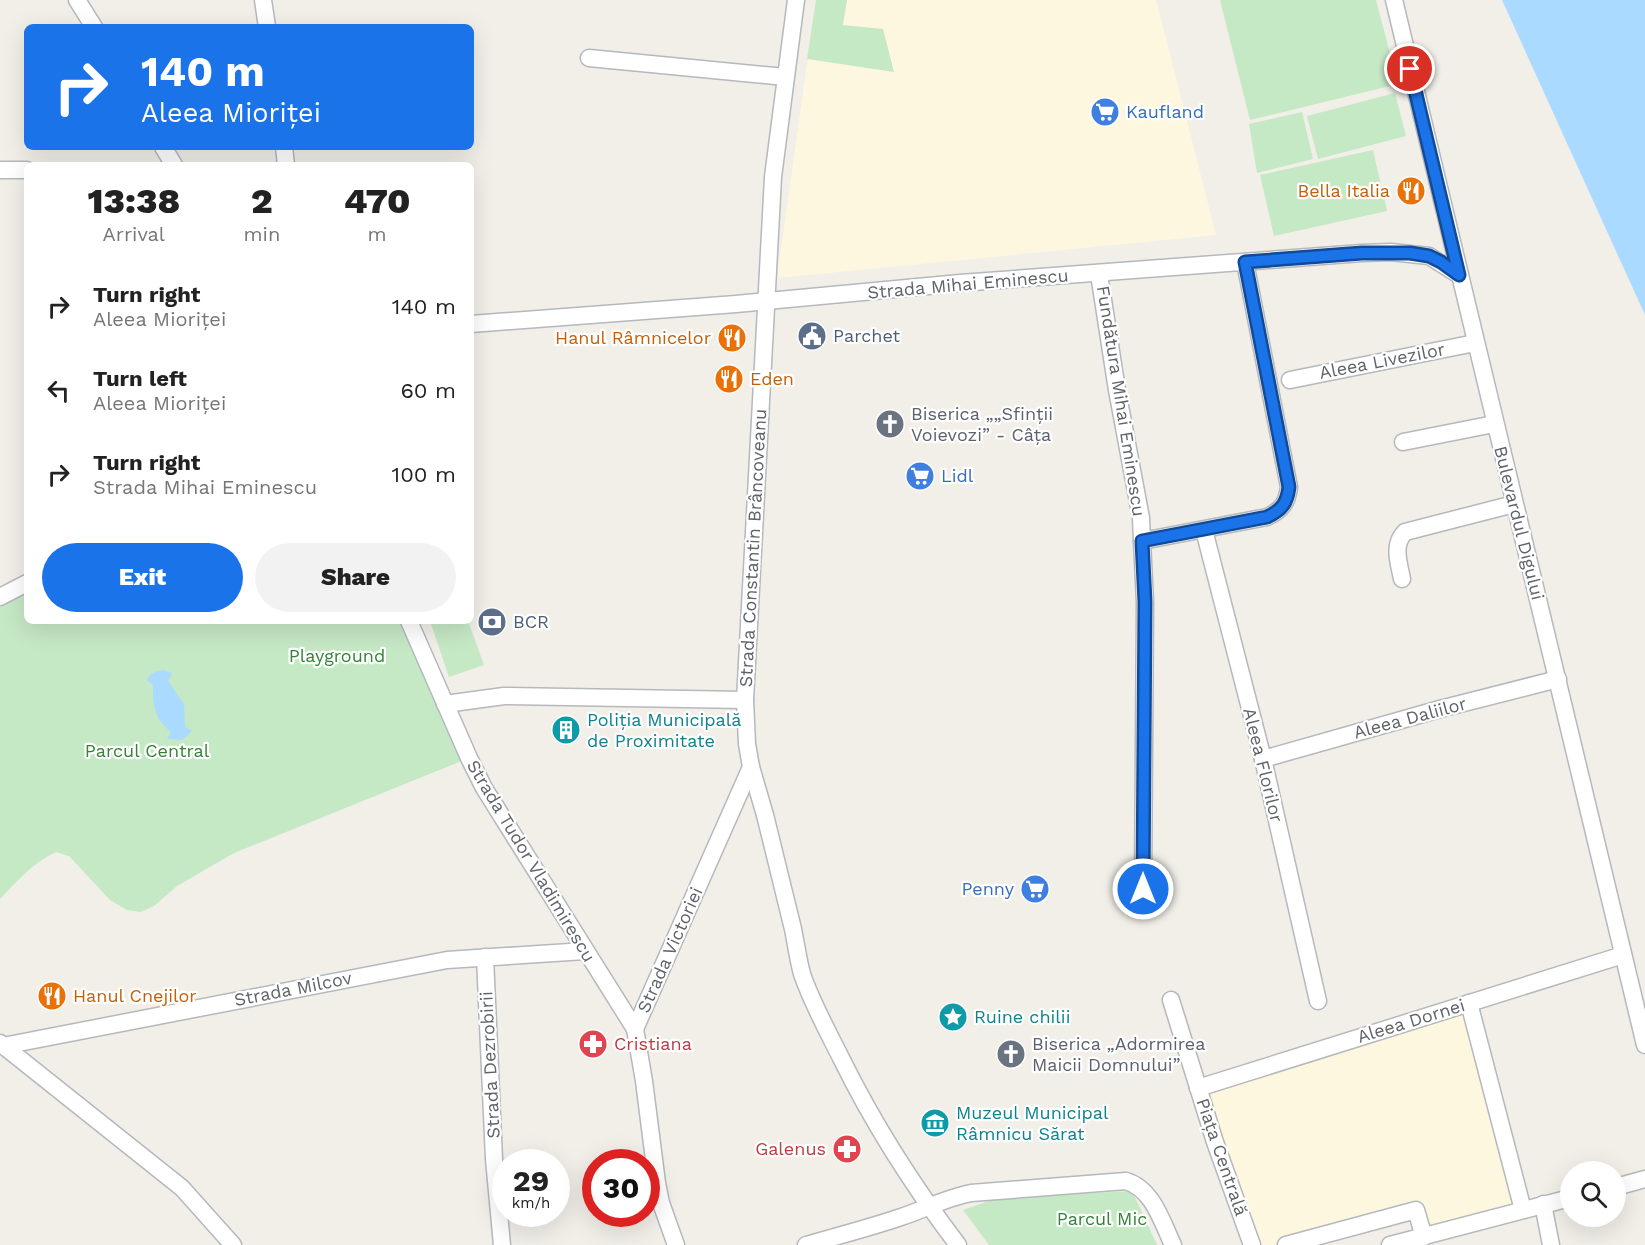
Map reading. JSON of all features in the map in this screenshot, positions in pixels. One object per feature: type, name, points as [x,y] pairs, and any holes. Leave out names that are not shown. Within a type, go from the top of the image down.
[{"type":"street","points":[[77,0],[92,24]]},
{"type":"street","name":"Strada Constantin Brâncoveanu","points":[[796,0],[773,177],[745,700],[747,744],[803,975],[830,1036],[885,1141],[928,1207],[958,1245]]},
{"type":"street","name":"Bulevardul Digului","points":[[1394,0],[1645,1045]]},
{"type":"street","points":[[266,1],[267,24]]},
{"type":"street","points":[[589,58],[785,76]]},
{"type":"street","points":[[0,170],[24,170]]},
{"type":"street","name":"Strada Mihai Eminescu","points":[[474,324],[960,283],[1362,253],[1429,256],[1459,275]]},
{"type":"street","points":[[1142,541],[1267,517],[1279,511],[1288,500],[1289,487],[1245,262]]},
{"type":"street","name":"Fundătura Mihai Eminescu","points":[[1099,273],[1117,390],[1141,518],[1145,602],[1143,889]]},
{"type":"street","name":"Aleea Livezilor","points":[[1290,380],[1475,343]]},
{"type":"street","points":[[1403,442],[1494,424]]},
{"type":"street","points":[[1402,579],[1396,548],[1399,538],[1405,532],[1514,504]]},
{"type":"street","name":"Aleea Florilor","points":[[1204,530],[1263,759],[1318,1001]]},
{"type":"street","points":[[0,597],[24,585]]},
{"type":"street","name":"Strada Tudor Vladimirescu","points":[[410,624],[484,788],[635,1029]]},
{"type":"street","name":"Aleea Daliilor","points":[[1263,759],[1440,709],[1558,679]]},
{"type":"street","points":[[445,704],[504,696],[745,700]]},
{"type":"street","name":"Strada Victoriei","points":[[676,1245],[661,1203],[655,1174],[644,1081],[635,1029],[751,767]]},
{"type":"street","name":"Strada Milcov","points":[[2,1044],[400,968],[484,957],[585,951]]},
{"type":"street","name":"Aleea Dornei","points":[[1198,1088],[1623,955]]},
{"type":"street","name":"Strada Dezrobirii","points":[[484,957],[494,1159],[502,1245]]},
{"type":"street","name":"Piața Centrală","points":[[1171,1000],[1215,1142],[1252,1245]]},
{"type":"street","points":[[1469,1003],[1523,1210]]},
{"type":"street","points":[[2,1044],[182,1188],[233,1245]]},
{"type":"street","points":[[1626,1184],[1645,1179]]},
{"type":"street","points":[[806,1245],[890,1221],[946,1198],[971,1193],[1126,1181],[1135,1184],[1145,1193],[1156,1208],[1173,1245]]},
{"type":"street","points":[[1390,1245],[1560,1200]]},
{"type":"street","points":[[1543,1204],[1551,1245]]},
{"type":"street","points":[[1286,1245],[1416,1210],[1424,1237]]},
{"type":"shaded area","points":[[816,0],[1156,0],[1216,235],[777,278]]},
{"type":"shaded area","points":[[1469,1003],[1523,1210],[1424,1237],[1416,1210],[1286,1245],[1253,1245],[1198,1088]]},
{"type":"green space","points":[[816,0],[847,0],[843,25],[883,29],[894,72],[807,59]]},
{"type":"green space","points":[[1220,0],[1376,0],[1398,84],[1250,120]]},
{"type":"green space","points":[[1395,93],[1406,136],[1318,159],[1307,116]]},
{"type":"green space","points":[[1302,112],[1313,159],[1257,173],[1249,124]]},
{"type":"green space","points":[[1373,150],[1387,211],[1274,236],[1260,175]]},
{"type":"green space","name":"Parcul Central","points":[[24,585],[24,624],[405,624],[469,758],[234,853],[177,886],[154,906],[141,912],[127,910],[110,900],[69,856],[56,852],[33,866],[0,899],[0,597]]},
{"type":"green space","points":[[431,624],[469,624],[484,665],[449,677]]},
{"type":"green space","name":"Parcul Mic","points":[[1132,1191],[1157,1245],[989,1245],[963,1210],[998,1198]]},
{"type":"water","points":[[1502,0],[1645,0],[1645,315]]},
{"type":"water","points":[[164,670],[172,673],[168,681],[184,704],[185,727],[192,731],[182,740],[167,739],[171,732],[158,716],[154,706],[153,685],[147,680],[154,672]]},
{"type":"place","name":"Kaufland","points":[[1105,112]]},
{"type":"place","name":"Bella Italia","points":[[1411,191]]},
{"type":"place","name":"Parchet","points":[[812,336]]},
{"type":"place","name":"Hanul Râmnicelor","points":[[732,338]]},
{"type":"place","name":"Eden","points":[[729,379]]},
{"type":"place","name":"Biserica „„Sfinții Voievozi” - Câța","points":[[890,424]]},
{"type":"place","name":"Lidl","points":[[920,476]]},
{"type":"place","name":"BCR","points":[[492,622]]},
{"type":"place","name":"Poliția Municipală de Proximitate","points":[[566,730]]},
{"type":"place","name":"Penny","points":[[1035,889]]},
{"type":"place","name":"Hanul Cnejilor","points":[[52,996]]},
{"type":"place","name":"Ruine chilii","points":[[953,1017]]},
{"type":"place","name":"Cristiana","points":[[593,1044]]},
{"type":"place","name":"Biserica „Adormirea Maicii Domnului”","points":[[1011,1054]]},
{"type":"place","name":"Muzeul Municipal Râmnicu Sărat","points":[[935,1123]]},
{"type":"place","name":"Galenus","points":[[847,1149]]},
{"type":"route","points":[[1143,889],[1145,602],[1142,541],[1267,517],[1279,511],[1288,500],[1289,487],[1245,262],[1362,253],[1410,253],[1429,256],[1459,275],[1410,69]]},
{"type":"park label","name":"Playground","points":[[337,656]]}]
